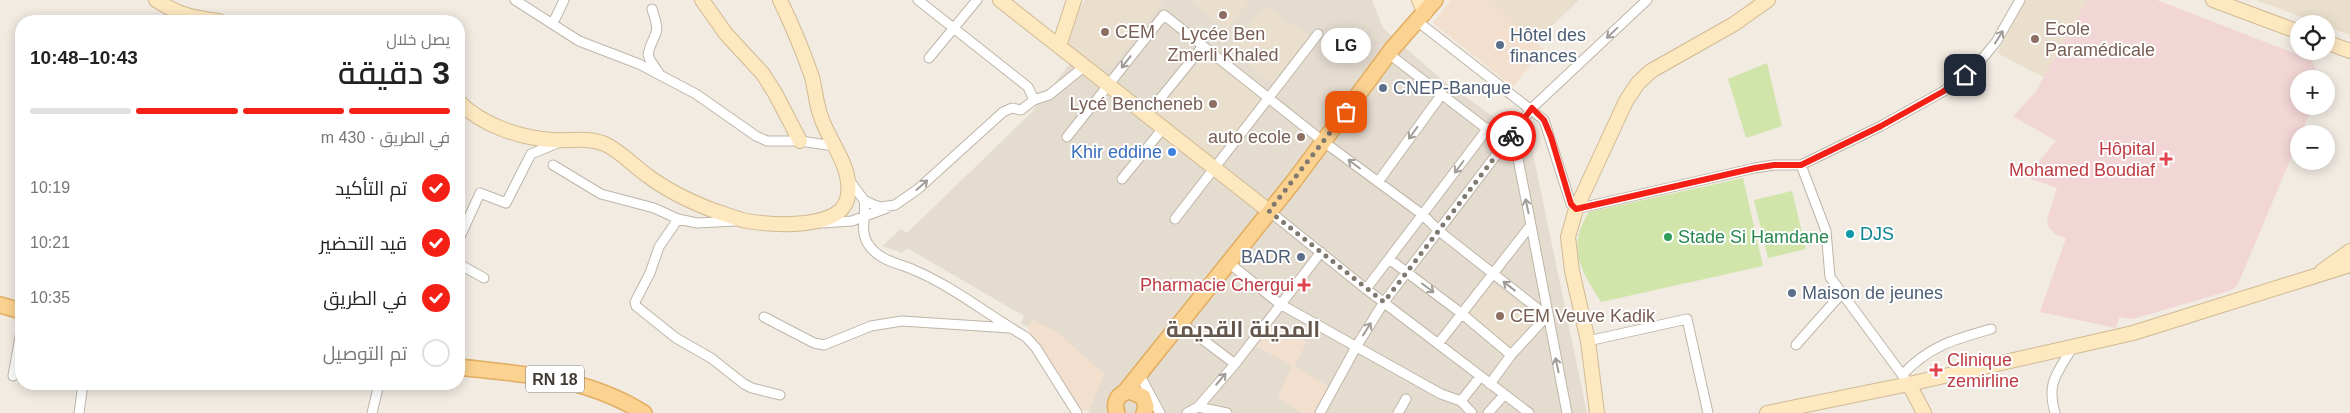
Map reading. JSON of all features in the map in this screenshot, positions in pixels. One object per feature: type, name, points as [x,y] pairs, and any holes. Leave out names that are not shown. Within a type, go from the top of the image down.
[{"type":"main road","points":[[1102,413],[1121,395],[1181,323],[1324,142],[1420,11],[1435,0]]},
{"type":"main road","points":[[0,305],[15,309]]},
{"type":"main road","name":"RN 18","points":[[465,368],[554,378],[579,384],[602,390],[637,411]]},
{"type":"main road","points":[[1121,395],[1135,392],[1143,397],[1146,407],[1144,413]]},
{"type":"main road","points":[[1117,413],[1115,407],[1121,395]]},
{"type":"street","points":[[156,0],[182,15]]},
{"type":"street","points":[[515,0],[579,41],[639,64],[696,94],[756,136],[767,141],[800,141],[834,146]]},
{"type":"street","points":[[553,23],[564,0]]},
{"type":"street","points":[[702,0],[726,34],[763,74],[800,141]]},
{"type":"street","points":[[780,0],[794,30],[812,79],[824,127],[846,169],[847,178],[848,196],[846,205],[838,213],[822,220],[802,224]]},
{"type":"street","points":[[918,0],[1028,87],[1034,100]]},
{"type":"street","points":[[930,58],[977,0]]},
{"type":"street","points":[[1000,0],[1216,168],[1366,289],[1528,413]]},
{"type":"street","points":[[1059,46],[1074,0]]},
{"type":"street","points":[[1320,413],[1356,347],[1384,302],[1532,108],[1647,0]]},
{"type":"street","points":[[1597,413],[1588,341],[1572,271],[1568,237],[1576,209],[1626,101],[1638,83],[1651,71],[1734,24],[1768,0]]},
{"type":"street","points":[[1576,209],[1755,168],[1774,165],[1801,165],[1881,126],[1944,91],[1965,75],[1996,42],[2020,0]]},
{"type":"street","points":[[2217,1],[2290,29]]},
{"type":"street","points":[[652,9],[658,26],[657,35],[648,54],[660,74]]},
{"type":"street","points":[[1420,11],[1544,120],[1571,204],[1576,209]]},
{"type":"street","points":[[1067,136],[1164,14],[1324,142],[1423,215],[1439,231],[1547,316]]},
{"type":"street","points":[[1175,219],[1271,98],[1318,34]]},
{"type":"street","points":[[2335,45],[2350,51]]},
{"type":"street","points":[[1148,115],[1204,46]]},
{"type":"street","points":[[1389,54],[1488,128],[1513,149],[1518,159],[1567,413]]},
{"type":"street","points":[[552,166],[600,194],[654,208],[678,219],[697,223],[746,221],[802,224],[852,221],[895,205],[918,189],[1003,112],[1012,108],[1021,110],[1034,100],[1049,95],[1084,66]]},
{"type":"street","points":[[1378,182],[1442,94]]},
{"type":"street","points":[[465,106],[494,125],[527,136],[586,140],[605,144],[672,192],[746,221]]},
{"type":"street","points":[[465,111],[480,117]]},
{"type":"street","points":[[1122,179],[1164,127]]},
{"type":"street","points":[[1366,289],[1488,128]]},
{"type":"street","points":[[465,227],[480,193],[506,203],[531,154],[565,140]]},
{"type":"street","points":[[1801,165],[1826,231],[1830,277],[1906,379],[1924,413]]},
{"type":"street","points":[[847,178],[864,200],[881,207],[895,205]]},
{"type":"street","points":[[864,200],[864,234],[868,244],[883,259],[932,279],[1026,337],[1036,348],[1077,413]]},
{"type":"street","points":[[678,219],[659,247],[650,273],[635,302],[636,306],[676,338],[711,358],[744,384],[780,395]]},
{"type":"street","points":[[1438,344],[1531,225]]},
{"type":"street","points":[[1187,413],[1198,407],[1235,364],[1321,252]]},
{"type":"street","points":[[1389,259],[1462,314],[1511,355]]},
{"type":"street","points":[[1767,413],[1906,379],[2073,346],[2133,332],[2312,278],[2348,262]]},
{"type":"street","points":[[1229,263],[1280,304],[1441,394],[1460,401],[1472,413]]},
{"type":"street","points":[[465,267],[484,278]]},
{"type":"street","points":[[1796,345],[1842,293]]},
{"type":"street","points":[[1490,384],[1511,355],[1547,316]]},
{"type":"street","points":[[764,317],[814,343],[824,345],[871,326],[902,321],[1011,328]]},
{"type":"street","points":[[1588,341],[1687,319],[1708,413]]},
{"type":"street","points":[[1181,323],[1235,364]]},
{"type":"street","points":[[1906,379],[1930,350],[1956,338],[1991,329]]},
{"type":"street","points":[[2056,413],[2051,396],[2051,385],[2073,346]]},
{"type":"street","points":[[13,376],[15,365]]},
{"type":"street","points":[[1139,374],[1160,413]]},
{"type":"street","points":[[1460,401],[1480,377]]},
{"type":"street","points":[[79,413],[81,390]]},
{"type":"street","points":[[372,413],[378,390]]},
{"type":"street","points":[[1488,413],[1504,395]]},
{"type":"street","points":[[1398,413],[1406,399]]},
{"type":"street","points":[[1198,407],[1227,413]]},
{"type":"shaded area","points":[[1085,0],[1372,0],[1383,28],[1441,79],[1531,144],[1587,413],[1090,413],[1089,411],[1103,374],[1034,320],[1028,327],[1021,323],[1024,316],[907,248],[902,253],[882,246],[901,229],[907,233],[1032,112],[1076,56],[1064,47],[1077,18],[1077,12]]},
{"type":"shaded area","name":"CEM","points":[[1085,0],[1164,0],[1111,68],[1095,71],[1064,47],[1077,18],[1077,12]]},
{"type":"shaded area","name":"Lycée Ben Zmerli Khaled","points":[[1188,0],[1250,0],[1227,30]]},
{"type":"shaded area","name":"Hôtel des finances","points":[[1451,0],[1491,0],[1543,49],[1513,87],[1433,23]]},
{"type":"shaded area","points":[[1491,0],[1579,0],[1535,42]]},
{"type":"shaded area","name":"Ecole Paramédicale","points":[[2026,0],[2087,0],[2045,78],[1997,53]]},
{"type":"shaded area","name":"Hôpital Mohamed Boudiaf","points":[[2087,0],[2157,0],[2290,51],[2290,60],[2312,60],[2316,70],[2290,70],[2290,115],[2309,115],[2305,125],[2290,125],[2290,160],[2238,284],[2232,290],[2133,319],[2119,317],[2116,328],[2040,312],[2066,238],[2055,234],[2049,228],[2047,219],[2057,188],[2026,177],[2056,141],[2013,116],[2035,93]]},
{"type":"shaded area","points":[[2256,0],[2350,0],[2350,35],[2335,29],[2335,15],[2296,15]]},
{"type":"shaded area","points":[[1265,5],[1310,36],[1275,85],[1228,49]]},
{"type":"shaded area","name":"Lycé Bencheneb","points":[[1211,46],[1270,94],[1216,161],[1156,114]]},
{"type":"shaded area","name":"CEM Veuve Kadik","points":[[1490,281],[1537,319],[1511,351],[1464,313]]},
{"type":"shaded area","points":[[1033,320],[1057,332],[1104,374],[1089,411],[1079,409],[1030,333],[1028,327]]},
{"type":"shaded area","points":[[1268,322],[1307,342],[1294,366],[1335,390],[1324,413],[1301,413],[1278,397],[1292,365],[1254,345]]},
{"type":"green space","points":[[1767,63],[1782,126],[1746,138],[1728,79]]},
{"type":"green space","name":"Stade Si Hamdane","points":[[1743,178],[1763,266],[1601,302],[1582,269],[1577,248],[1582,225],[1589,212]]},
{"type":"green space","points":[[1792,191],[1806,249],[1768,258],[1754,200]]},
{"type":"way so far","points":[[1346,112],[1269,211],[1384,302],[1511,136]]},
{"type":"place","name":"Lycée Ben Zmerli Khaled","points":[[1223,15]]},
{"type":"place","name":"CEM","points":[[1105,32]]},
{"type":"place","name":"Ecole Paramédicale","points":[[2035,39]]},
{"type":"place","name":"Hôtel des finances","points":[[1500,45]]},
{"type":"place","name":"CNEP-Banque","points":[[1383,88]]},
{"type":"place","name":"Lycé Bencheneb","points":[[1213,104]]},
{"type":"place","name":"LG","points":[[1346,112]]},
{"type":"place","name":"auto ecole","points":[[1301,137]]},
{"type":"place","name":"Khir eddine","points":[[1172,152]]},
{"type":"place","name":"Hôpital Mohamed Boudiaf","points":[[2166,159]]},
{"type":"place","name":"DJS","points":[[1850,234]]},
{"type":"place","name":"Stade Si Hamdane","points":[[1668,237]]},
{"type":"place","name":"BADR","points":[[1301,257]]},
{"type":"place","name":"Pharmacie Chergui","points":[[1304,285]]},
{"type":"place","name":"Maison de jeunes","points":[[1792,293]]},
{"type":"place","name":"CEM Veuve Kadik","points":[[1500,316]]},
{"type":"place","name":"Clinique zemirline","points":[[1936,370]]},
{"type":"district","name":"المدينة القديمة","points":[[1243,329]]},
{"type":"route","points":[[1511,136],[1532,108],[1544,120],[1571,204],[1576,209],[1755,168],[1774,165],[1801,165],[1881,126],[1944,91],[1965,75]]}]
